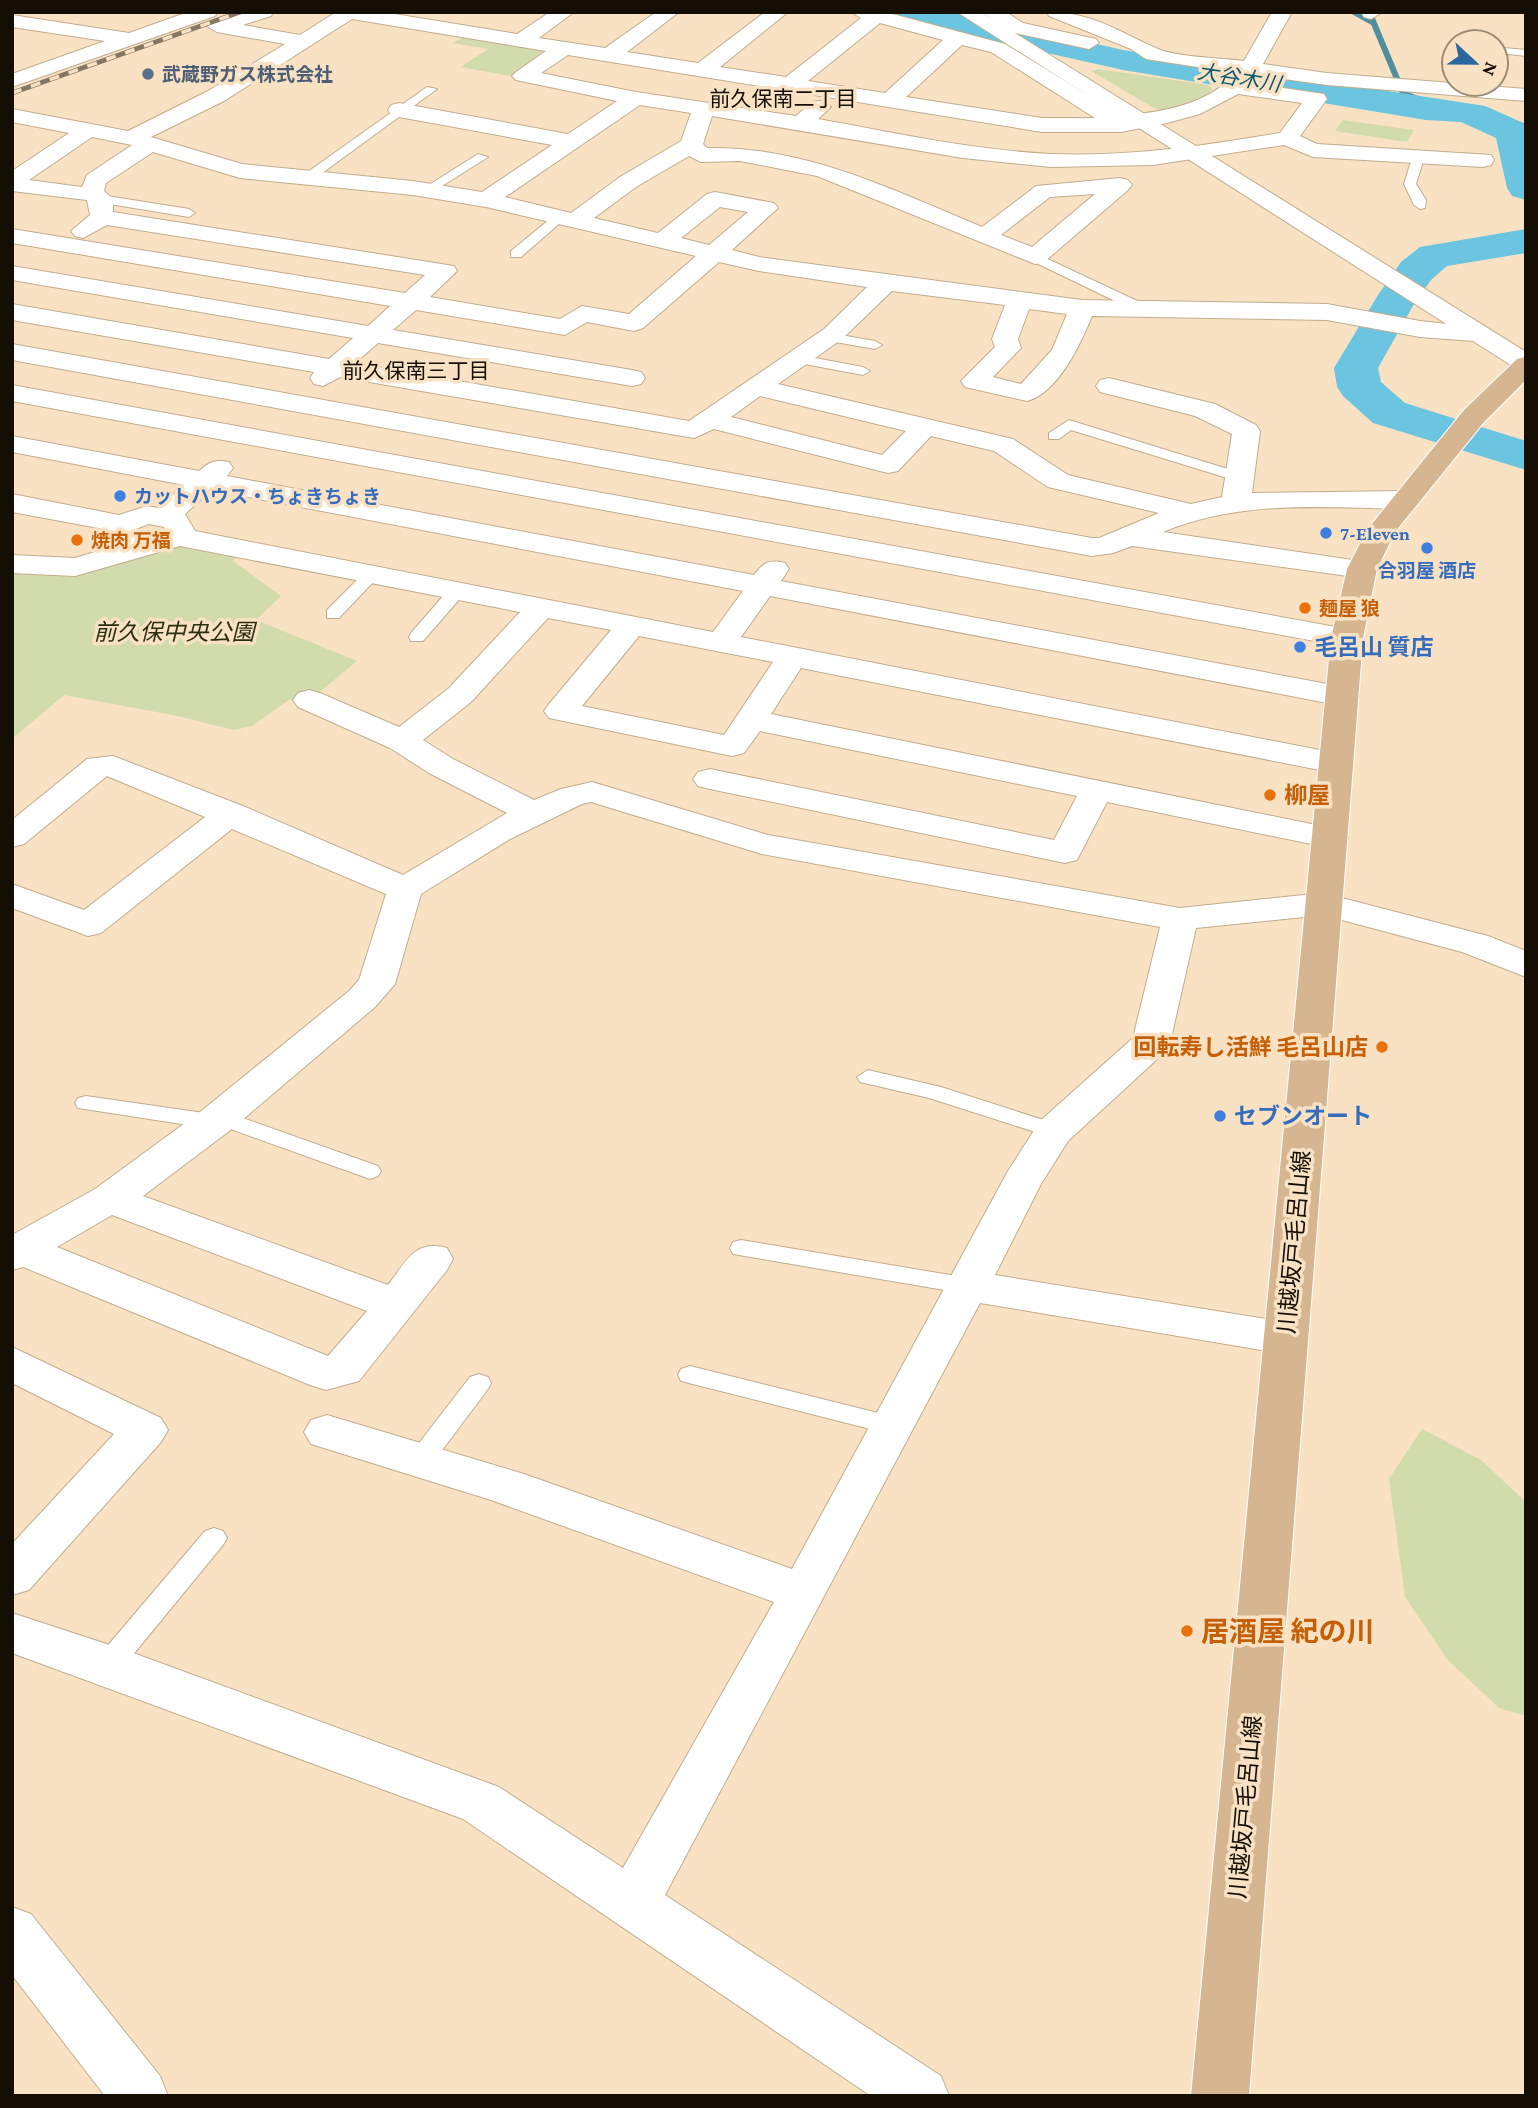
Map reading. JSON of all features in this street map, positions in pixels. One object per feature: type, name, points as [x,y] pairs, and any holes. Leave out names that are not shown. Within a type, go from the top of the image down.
[{"type":"main road","name":"川越坂戸毛呂山線","points":[[1220,2096],[1347,638],[1362,569],[1382,530],[1461,432],[1526,364]]},
{"type":"street","points":[[57,12],[34,24],[18,45],[71,60]]},
{"type":"street","points":[[12,81],[208,12]]},
{"type":"street","points":[[264,12],[217,26],[302,41]]},
{"type":"street","points":[[520,41],[564,12]]},
{"type":"street","points":[[608,56],[669,12]]},
{"type":"street","points":[[701,71],[778,12]]},
{"type":"street","points":[[967,12],[1035,63],[1129,123],[1194,155],[1526,364]]},
{"type":"street","points":[[992,12],[1017,28],[1153,55],[1317,100],[1287,138]]},
{"type":"street","points":[[1056,12],[1138,45],[1153,55]]},
{"type":"street","points":[[65,245],[98,203],[96,180],[140,141],[349,13],[435,27],[460,22],[520,41],[562,49],[1042,125],[1129,123],[1194,109],[1242,78],[1282,12]]},
{"type":"street","points":[[148,14],[184,20]]},
{"type":"street","points":[[789,85],[868,14],[998,48],[1035,63]]},
{"type":"street","points":[[12,21],[130,39]]},
{"type":"street","points":[[436,48],[460,22]]},
{"type":"street","points":[[323,29],[398,42]]},
{"type":"street","points":[[889,101],[957,38]]},
{"type":"street","points":[[562,49],[523,76],[704,109],[801,122],[1016,158],[1120,160],[1194,155],[1287,138],[1313,150],[1483,160]]},
{"type":"street","points":[[988,116],[1012,94],[1035,63]]},
{"type":"street","points":[[1242,78],[1327,79],[1526,95]]},
{"type":"street","points":[[801,122],[839,93]]},
{"type":"street","points":[[486,200],[636,97]]},
{"type":"street","points":[[568,219],[691,145],[704,109]]},
{"type":"street","points":[[399,110],[569,141]]},
{"type":"street","points":[[12,115],[140,141],[240,171],[427,190],[486,200],[759,264],[886,283],[1082,308],[1304,310],[1420,329],[1474,333]]},
{"type":"street","points":[[12,182],[89,129]]},
{"type":"street","points":[[691,145],[701,155],[740,154],[823,170],[983,237],[1035,257],[1120,185],[1044,191],[983,237]]},
{"type":"street","points":[[12,182],[74,194],[98,203],[445,271],[204,481],[156,545],[12,503]]},
{"type":"street","points":[[12,236],[565,327],[582,314],[634,323],[766,208],[715,199],[663,241]]},
{"type":"street","points":[[12,273],[632,378]]},
{"type":"street","points":[[12,312],[694,430],[759,388],[829,337],[853,318],[886,283]]},
{"type":"street","points":[[1019,302],[1005,339],[1008,348],[974,381],[1027,393],[1064,353],[1082,308]]},
{"type":"street","points":[[12,352],[1092,547],[1103,547],[1131,537],[1237,489],[1405,500]]},
{"type":"street","points":[[1109,386],[1205,410],[1246,431],[1237,489]]},
{"type":"street","points":[[759,388],[927,425],[1003,445],[1058,481],[1190,512]]},
{"type":"street","points":[[12,393],[1347,638]]},
{"type":"street","points":[[712,420],[887,465],[927,425]]},
{"type":"street","points":[[12,444],[1343,696]]},
{"type":"street","points":[[720,644],[796,538],[829,498]]},
{"type":"street","points":[[171,526],[372,575],[1335,762]]},
{"type":"street","points":[[12,564],[47,569],[107,561],[128,535]]},
{"type":"street","points":[[1131,537],[1362,569]]},
{"type":"street","points":[[402,741],[460,695],[541,608]]},
{"type":"street","points":[[631,626],[560,711],[741,733],[1096,791],[1331,838]]},
{"type":"street","points":[[685,821],[709,779],[792,658]]},
{"type":"street","points":[[309,700],[402,741],[441,766],[534,813]]},
{"type":"street","points":[[12,837],[99,766],[113,766],[230,813],[405,889]]},
{"type":"street","points":[[709,779],[1065,853],[1096,791]]},
{"type":"street","points":[[17,1252],[82,1212],[110,1199],[217,1119],[362,999],[376,984],[405,889],[534,813],[578,793],[593,792],[762,844],[1180,919],[1323,904],[1475,944],[1526,965]]},
{"type":"street","points":[[12,895],[88,925],[230,813]]},
{"type":"street","points":[[632,1904],[804,1594],[890,1425],[968,1286],[1022,1181],[1054,1131],[1151,1043],[1180,919]]},
{"type":"street","points":[[110,1199],[396,1305]]},
{"type":"street","points":[[17,1252],[326,1373],[343,1369],[432,1259]]},
{"type":"street","points":[[968,1286],[1285,1338]]},
{"type":"street","points":[[12,1363],[145,1430],[12,1576]]},
{"type":"street","points":[[327,1432],[530,1492],[804,1594]]},
{"type":"street","points":[[12,1633],[108,1665],[481,1803],[921,2096]]},
{"type":"street","points":[[12,1931],[140,2096]]},
{"type":"lane","points":[[306,179],[431,89]]},
{"type":"lane","points":[[1419,155],[1410,184],[1420,200],[1419,205]]},
{"type":"lane","points":[[427,190],[482,157]]},
{"type":"lane","points":[[98,203],[189,213]]},
{"type":"lane","points":[[516,254],[568,219]]},
{"type":"lane","points":[[1035,257],[1145,310]]},
{"type":"lane","points":[[829,337],[875,345]]},
{"type":"lane","points":[[799,359],[863,371]]},
{"type":"lane","points":[[1054,436],[1069,424],[1237,489]]},
{"type":"lane","points":[[333,614],[372,575]]},
{"type":"lane","points":[[417,637],[457,592]]},
{"type":"lane","points":[[868,1077],[933,1092],[1054,1131]]},
{"type":"lane","points":[[86,1103],[217,1119],[370,1171]]},
{"type":"lane","points":[[741,1248],[968,1286]]},
{"type":"lane","points":[[691,1375],[890,1425]]},
{"type":"lane","points":[[422,1458],[480,1383]]},
{"type":"lane","points":[[108,1665],[214,1538]]},
{"type":"green space","points":[[465,36],[547,49],[510,76],[461,67],[488,49],[453,43]]},
{"type":"green space","points":[[1098,69],[1208,85],[1213,88],[1202,98],[1187,105],[1156,109],[1091,71]]},
{"type":"green space","points":[[1343,120],[1414,130],[1407,142],[1335,131]]},
{"type":"green space","name":"前久保中央公園","points":[[183,543],[239,554],[233,561],[281,596],[256,620],[357,661],[304,705],[290,699],[252,726],[234,730],[178,716],[64,695],[12,739],[12,568],[160,552]]},
{"type":"green space","points":[[1422,1429],[1481,1460],[1526,1502],[1526,1716],[1499,1708],[1447,1659],[1405,1597],[1389,1479]]},
{"type":"waterway","name":"大谷木川","points":[[907,12],[1123,60],[1472,114],[1514,133],[1526,188]]},
{"type":"waterway","points":[[1354,12],[1372,22]]},
{"type":"waterway","points":[[1370,14],[1403,93],[1438,108]]},
{"type":"waterway","name":"大谷木川","points":[[1526,241],[1434,256],[1416,271],[1393,304],[1356,368],[1359,387],[1389,413],[1526,456]]},
{"type":"railway","points":[[12,93],[240,12]]},
{"type":"place","name":"武蔵野ガス株式会社","points":[[148,74]]},
{"type":"place","name":"カットハウス・ちょきちょき","points":[[120,496]]},
{"type":"place","name":"7-Eleven","points":[[1326,533]]},
{"type":"place","name":"焼肉 万福","points":[[77,540]]},
{"type":"place","name":"合羽屋 酒店","points":[[1427,548]]},
{"type":"place","name":"麺屋 狼","points":[[1305,608]]},
{"type":"place","name":"毛呂山 質店","points":[[1300,647]]},
{"type":"place","name":"柳屋","points":[[1270,795]]},
{"type":"place","name":"回転寿し活鮮 毛呂山店","points":[[1382,1047]]},
{"type":"place","name":"セブンオート","points":[[1220,1116]]},
{"type":"place","name":"居酒屋 紀の川","points":[[1187,1631]]},
{"type":"district","name":"前久保南二丁目","points":[[783,99]]},
{"type":"district","name":"前久保南三丁目","points":[[416,371]]}]
